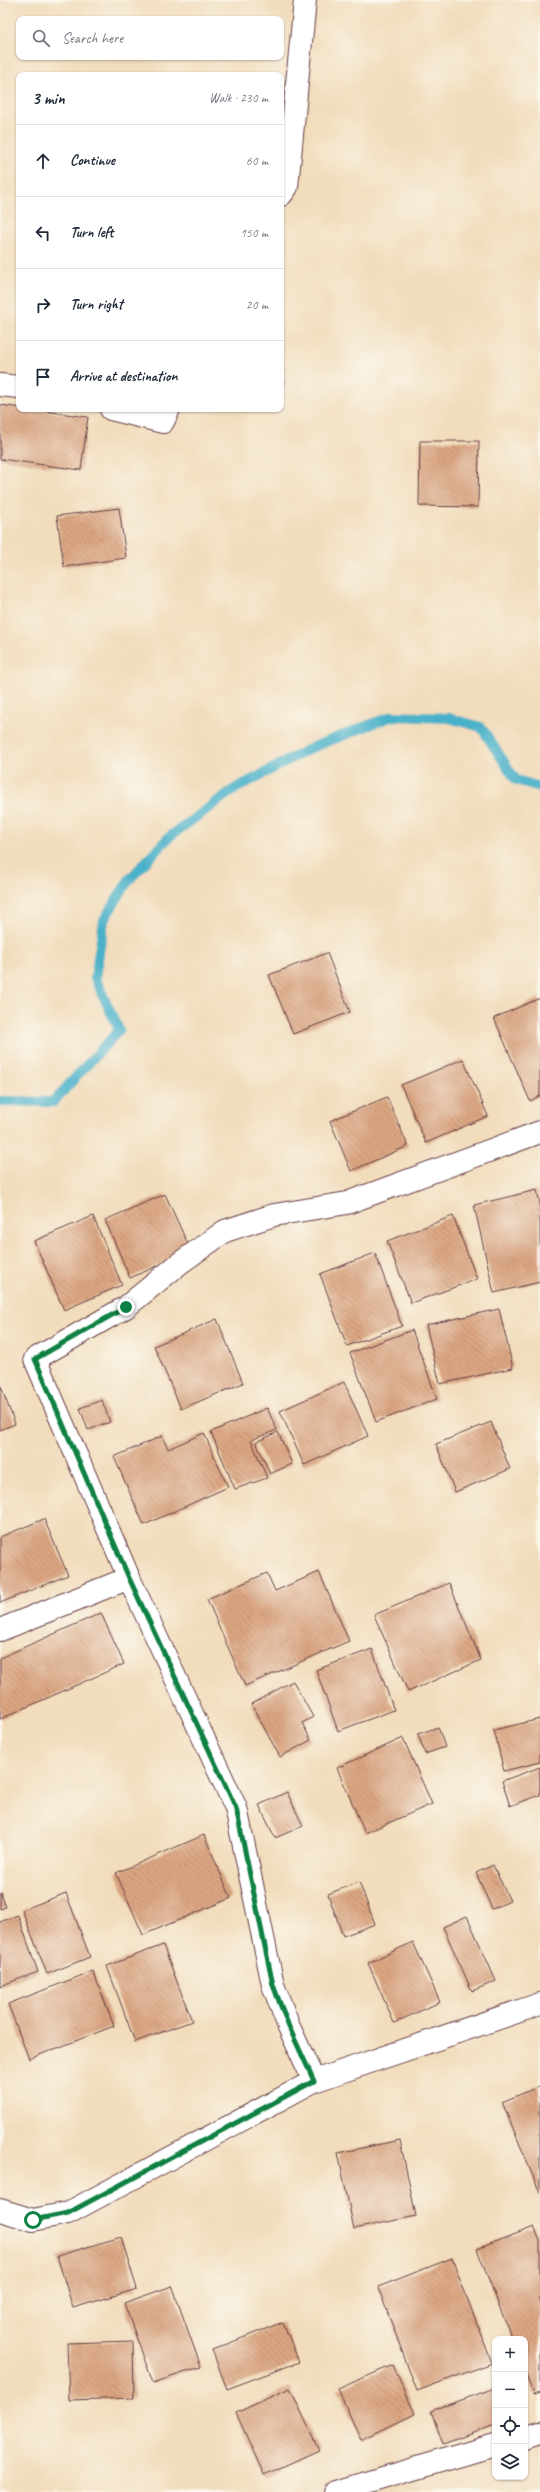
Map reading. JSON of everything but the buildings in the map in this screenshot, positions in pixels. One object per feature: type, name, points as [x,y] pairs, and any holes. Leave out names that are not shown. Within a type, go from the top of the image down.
[{"type":"street","points":[[284,191],[287,187],[305,0]]},
{"type":"street","points":[[0,384],[16,386]]},
{"type":"street","points":[[123,412],[163,422],[168,412]]},
{"type":"street","points":[[314,2081],[289,2027],[273,1985],[236,1808],[129,1578],[35,1359],[126,1307],[180,1263],[225,1231],[274,1215],[347,1203],[540,1132]]},
{"type":"street","points":[[0,1630],[129,1578]]},
{"type":"street","points":[[0,2210],[33,2220],[68,2213],[314,2081],[540,2004]]},
{"type":"street","points":[[528,2436],[540,2432]]},
{"type":"street","points":[[335,2492],[492,2447]]},
{"type":"waterway","points":[[0,1101],[53,1102],[119,1030],[95,978],[104,920],[128,881],[169,837],[233,790],[311,748],[392,716],[449,718],[481,727],[516,780],[540,787]]},
{"type":"route","points":[[33,2220],[68,2213],[149,2168],[314,2081],[289,2027],[273,1985],[256,1906],[247,1854],[236,1808],[129,1578],[35,1359],[126,1307]]}]
